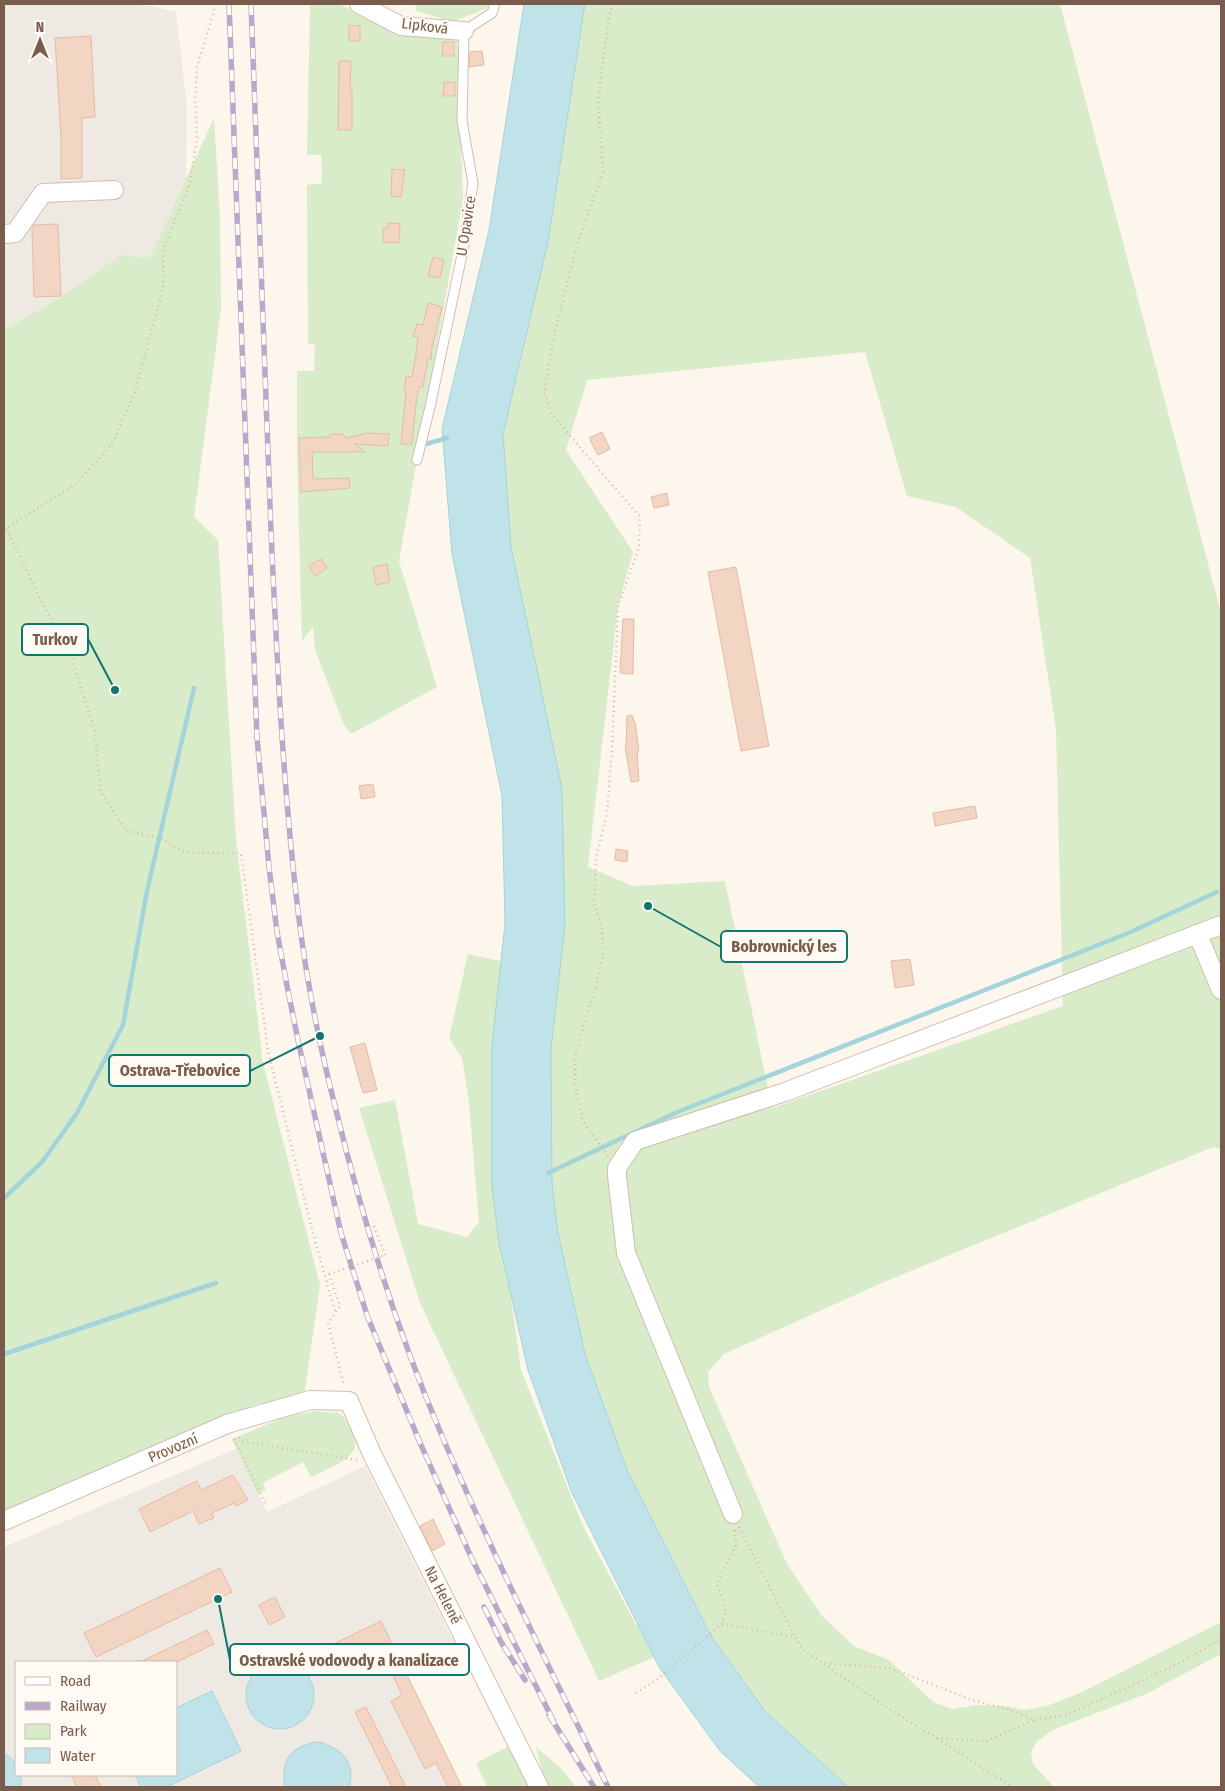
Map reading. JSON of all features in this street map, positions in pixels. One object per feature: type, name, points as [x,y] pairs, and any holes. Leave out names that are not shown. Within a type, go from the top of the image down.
[{"type":"street","name":"Lipková","points":[[359,4],[401,26],[464,31]]},
{"type":"street","points":[[4,234],[15,233],[43,193],[114,190]]},
{"type":"street","points":[[733,1514],[626,1253],[617,1168],[635,1141],[785,1092],[1221,925]]},
{"type":"street","points":[[1198,935],[1221,990]]},
{"type":"street","name":"Provozní","points":[[4,1521],[228,1424],[310,1400],[349,1401]]},
{"type":"street","name":"Na Heleně","points":[[349,1401],[376,1462],[539,1787]]},
{"type":"lane","points":[[464,31],[492,14],[495,4]]},
{"type":"lane","name":"U Opavice","points":[[417,460],[463,250],[473,183],[462,121],[464,31]]},
{"type":"path","points":[[216,4],[197,67],[195,97],[197,137],[190,184],[163,250],[162,288],[135,392],[112,444],[77,483],[5,529],[38,595],[69,650],[95,731],[100,792],[126,831],[163,839],[181,851],[197,853],[242,852],[268,1051],[310,1222],[336,1312]]},
{"type":"path","points":[[614,4],[609,17],[598,101],[603,172],[577,245],[555,331],[544,392],[552,415],[640,517],[639,547],[618,606],[612,750],[607,813],[596,858],[594,904],[602,927],[603,954],[595,989],[584,1018],[575,1057],[575,1085],[583,1122],[617,1168]]},
{"type":"path","points":[[349,1401],[328,1323],[340,1306],[329,1274],[384,1255],[374,1226]]},
{"type":"path","points":[[236,1435],[246,1442],[358,1460]]},
{"type":"path","points":[[234,1439],[265,1503]]},
{"type":"path","points":[[636,1693],[655,1682],[722,1624],[726,1610],[717,1584],[736,1546],[733,1514]]},
{"type":"path","points":[[733,1514],[795,1637],[804,1651],[891,1710],[1013,1787]]},
{"type":"path","points":[[722,1624],[795,1637]]},
{"type":"path","points":[[936,1738],[987,1741],[1034,1720],[1066,1716],[1178,1664],[1221,1640]]},
{"type":"path","points":[[823,1663],[890,1668],[972,1700],[1010,1710],[1034,1720]]},
{"type":"shaded area","points":[[4,4],[121,4],[152,6],[176,12],[187,109],[186,178],[149,259],[59,298],[4,330]]},
{"type":"shaded area","points":[[236,1449],[267,1512],[365,1466],[458,1650],[407,1676],[462,1787],[4,1787],[4,1547]]},
{"type":"green space","points":[[310,4],[338,4],[401,31],[457,35],[463,199],[399,561],[437,687],[351,734],[344,725],[315,650],[313,627],[302,641],[297,457],[297,371],[314,371],[315,344],[308,344],[307,185],[322,183],[321,155],[307,155]]},
{"type":"green space","points":[[416,4],[488,4],[487,8],[452,22],[415,10]]},
{"type":"green space","points":[[585,4],[1060,4],[1221,613],[1221,1149],[1213,1147],[884,1282],[724,1354],[708,1372],[709,1387],[787,1564],[822,1616],[854,1646],[889,1660],[933,1702],[952,1709],[978,1705],[1005,1706],[1025,1710],[1047,1706],[1080,1693],[1221,1622],[1221,1654],[1146,1694],[1055,1729],[1037,1741],[1031,1752],[1033,1764],[1054,1787],[848,1787],[765,1711],[711,1636],[627,1470],[585,1354],[558,1233],[552,1184],[551,1049],[565,925],[511,546],[503,434],[548,242]],"holes":[[[865,352],[907,496],[956,507],[1030,558],[1056,730],[1063,1006],[772,1108],[725,881],[633,886],[588,867],[618,606],[633,552],[566,450],[587,380]]]},
{"type":"green space","points":[[214,118],[220,217],[221,309],[194,517],[218,540],[236,840],[263,1063],[320,1285],[304,1396],[254,1405],[4,1512],[4,330],[59,298],[121,255],[149,259]]},
{"type":"green space","points":[[468,954],[509,963],[496,1189],[521,1370],[583,1526],[634,1621],[657,1656],[599,1681],[420,1303],[359,1108],[395,1100],[418,1224],[467,1237],[479,1222],[469,1102],[462,1058],[449,1038]]},
{"type":"green space","points":[[316,1411],[336,1412],[345,1419],[355,1439],[355,1447],[351,1454],[336,1465],[311,1477],[303,1462],[263,1483],[266,1490],[257,1494],[232,1439],[287,1416]]},
{"type":"green space","points":[[509,1746],[529,1787],[487,1787],[476,1763]]},
{"type":"green space","points":[[536,1747],[560,1767],[576,1787],[546,1787]]},
{"type":"water","points":[[524,4],[585,4],[548,242],[503,434],[511,546],[562,789],[565,925],[551,1049],[552,1184],[558,1233],[585,1354],[627,1470],[711,1636],[765,1711],[848,1787],[759,1787],[720,1751],[659,1667],[572,1493],[528,1370],[499,1243],[492,1187],[492,1045],[505,923],[502,796],[452,554],[442,429],[489,230]]},
{"type":"water","points":[[280,1661],[293,1664],[304,1671],[311,1682],[314,1695],[311,1708],[304,1719],[293,1726],[280,1729],[267,1726],[256,1719],[249,1708],[246,1695],[249,1682],[256,1671],[267,1664]]},
{"type":"water","points":[[212,1691],[241,1751],[167,1787],[141,1787],[136,1776],[178,1776],[178,1707]]},
{"type":"water","points":[[317,1742],[333,1747],[345,1757],[351,1770],[349,1787],[285,1787],[284,1770],[289,1756],[300,1747]]},
{"type":"water","points":[[4,1753],[14,1762],[15,1776],[21,1776],[21,1787],[4,1787]]},
{"type":"building","points":[[349,25],[360,26],[360,41],[349,41]]},
{"type":"building","points":[[91,36],[95,117],[82,118],[82,178],[61,179],[61,136],[55,38]]},
{"type":"building","points":[[443,42],[454,42],[454,56],[442,56]]},
{"type":"building","points":[[482,51],[484,65],[469,67],[470,52]]},
{"type":"building","points":[[339,61],[351,61],[352,130],[338,130]]},
{"type":"building","points":[[444,82],[455,82],[455,96],[443,96]]},
{"type":"building","points":[[392,169],[405,170],[401,197],[391,196]]},
{"type":"building","points":[[388,223],[400,224],[399,243],[383,242],[383,228],[387,229]]},
{"type":"building","points":[[58,224],[61,296],[34,297],[32,228],[34,225]]},
{"type":"building","points":[[433,257],[444,260],[440,278],[428,276]]},
{"type":"building","points":[[428,303],[442,307],[432,347],[431,360],[428,359],[423,387],[419,387],[412,444],[401,444],[406,376],[412,377],[418,337],[413,336],[417,324],[423,325]]},
{"type":"building","points":[[602,432],[610,449],[598,455],[589,438]]},
{"type":"building","points":[[367,433],[389,434],[388,446],[355,444],[365,452],[312,452],[313,479],[349,478],[350,488],[301,492],[299,438],[330,437],[330,434],[343,434],[347,438]]},
{"type":"building","points":[[667,493],[669,505],[654,508],[651,497]]},
{"type":"building","points":[[321,559],[327,568],[315,576],[309,566]]},
{"type":"building","points":[[387,564],[390,582],[376,585],[373,567]]},
{"type":"building","points":[[736,567],[769,746],[741,751],[708,572]]},
{"type":"building","points":[[623,619],[634,619],[633,674],[620,673]]},
{"type":"building","points":[[632,715],[635,722],[639,751],[637,751],[639,781],[631,782],[625,746],[627,716]]},
{"type":"building","points":[[373,784],[375,797],[361,799],[359,786]]},
{"type":"building","points":[[975,806],[977,818],[935,826],[933,813]]},
{"type":"building","points":[[616,849],[628,851],[627,862],[615,860]]},
{"type":"building","points":[[910,959],[914,985],[895,988],[891,961]]},
{"type":"building","points":[[365,1043],[377,1090],[363,1093],[350,1047]]},
{"type":"building","points":[[233,1475],[248,1500],[236,1506],[234,1503],[212,1513],[214,1518],[199,1524],[193,1511],[150,1532],[139,1509],[197,1481],[201,1490]]},
{"type":"building","points":[[433,1519],[445,1544],[432,1551],[420,1526]]},
{"type":"building","points":[[220,1568],[232,1592],[96,1657],[84,1633]]},
{"type":"building","points":[[275,1597],[285,1617],[269,1625],[259,1605]]},
{"type":"building","points":[[381,1621],[462,1787],[448,1787],[436,1763],[425,1769],[391,1701],[402,1695],[381,1651],[335,1674],[323,1649]]},
{"type":"building","points":[[207,1630],[214,1644],[178,1662],[142,1661]]},
{"type":"building","points":[[366,1707],[406,1787],[392,1787],[355,1712]]},
{"type":"building","points":[[72,1776],[96,1776],[101,1787],[77,1787]]},
{"type":"waterway","points":[[426,444],[447,438]]},
{"type":"waterway","points":[[4,1198],[42,1162],[77,1113],[123,1025],[147,891],[194,688]]},
{"type":"waterway","points":[[548,1173],[675,1113],[1126,934],[1217,892]]},
{"type":"waterway","points":[[4,1354],[216,1283]]},
{"type":"railway","points":[[229,4],[257,738],[269,867],[277,932],[288,991],[341,1233],[368,1318],[421,1445],[472,1559],[553,1720]]},
{"type":"railway","points":[[251,4],[271,531],[281,725],[293,871],[314,1015],[346,1152],[382,1275],[410,1356],[481,1525],[608,1787]]},
{"type":"railway","points":[[484,1607],[501,1642],[525,1680]]},
{"type":"railway","points":[[549,1715],[594,1787]]},
{"type":"place","name":"Turkov","points":[[115,690]]},
{"type":"place","name":"Bobrovnický les","points":[[648,906]]},
{"type":"place","name":"Ostrava-Třebovice","points":[[320,1036]]},
{"type":"place","name":"Ostravské vodovody a kanalizace","points":[[218,1599]]}]
